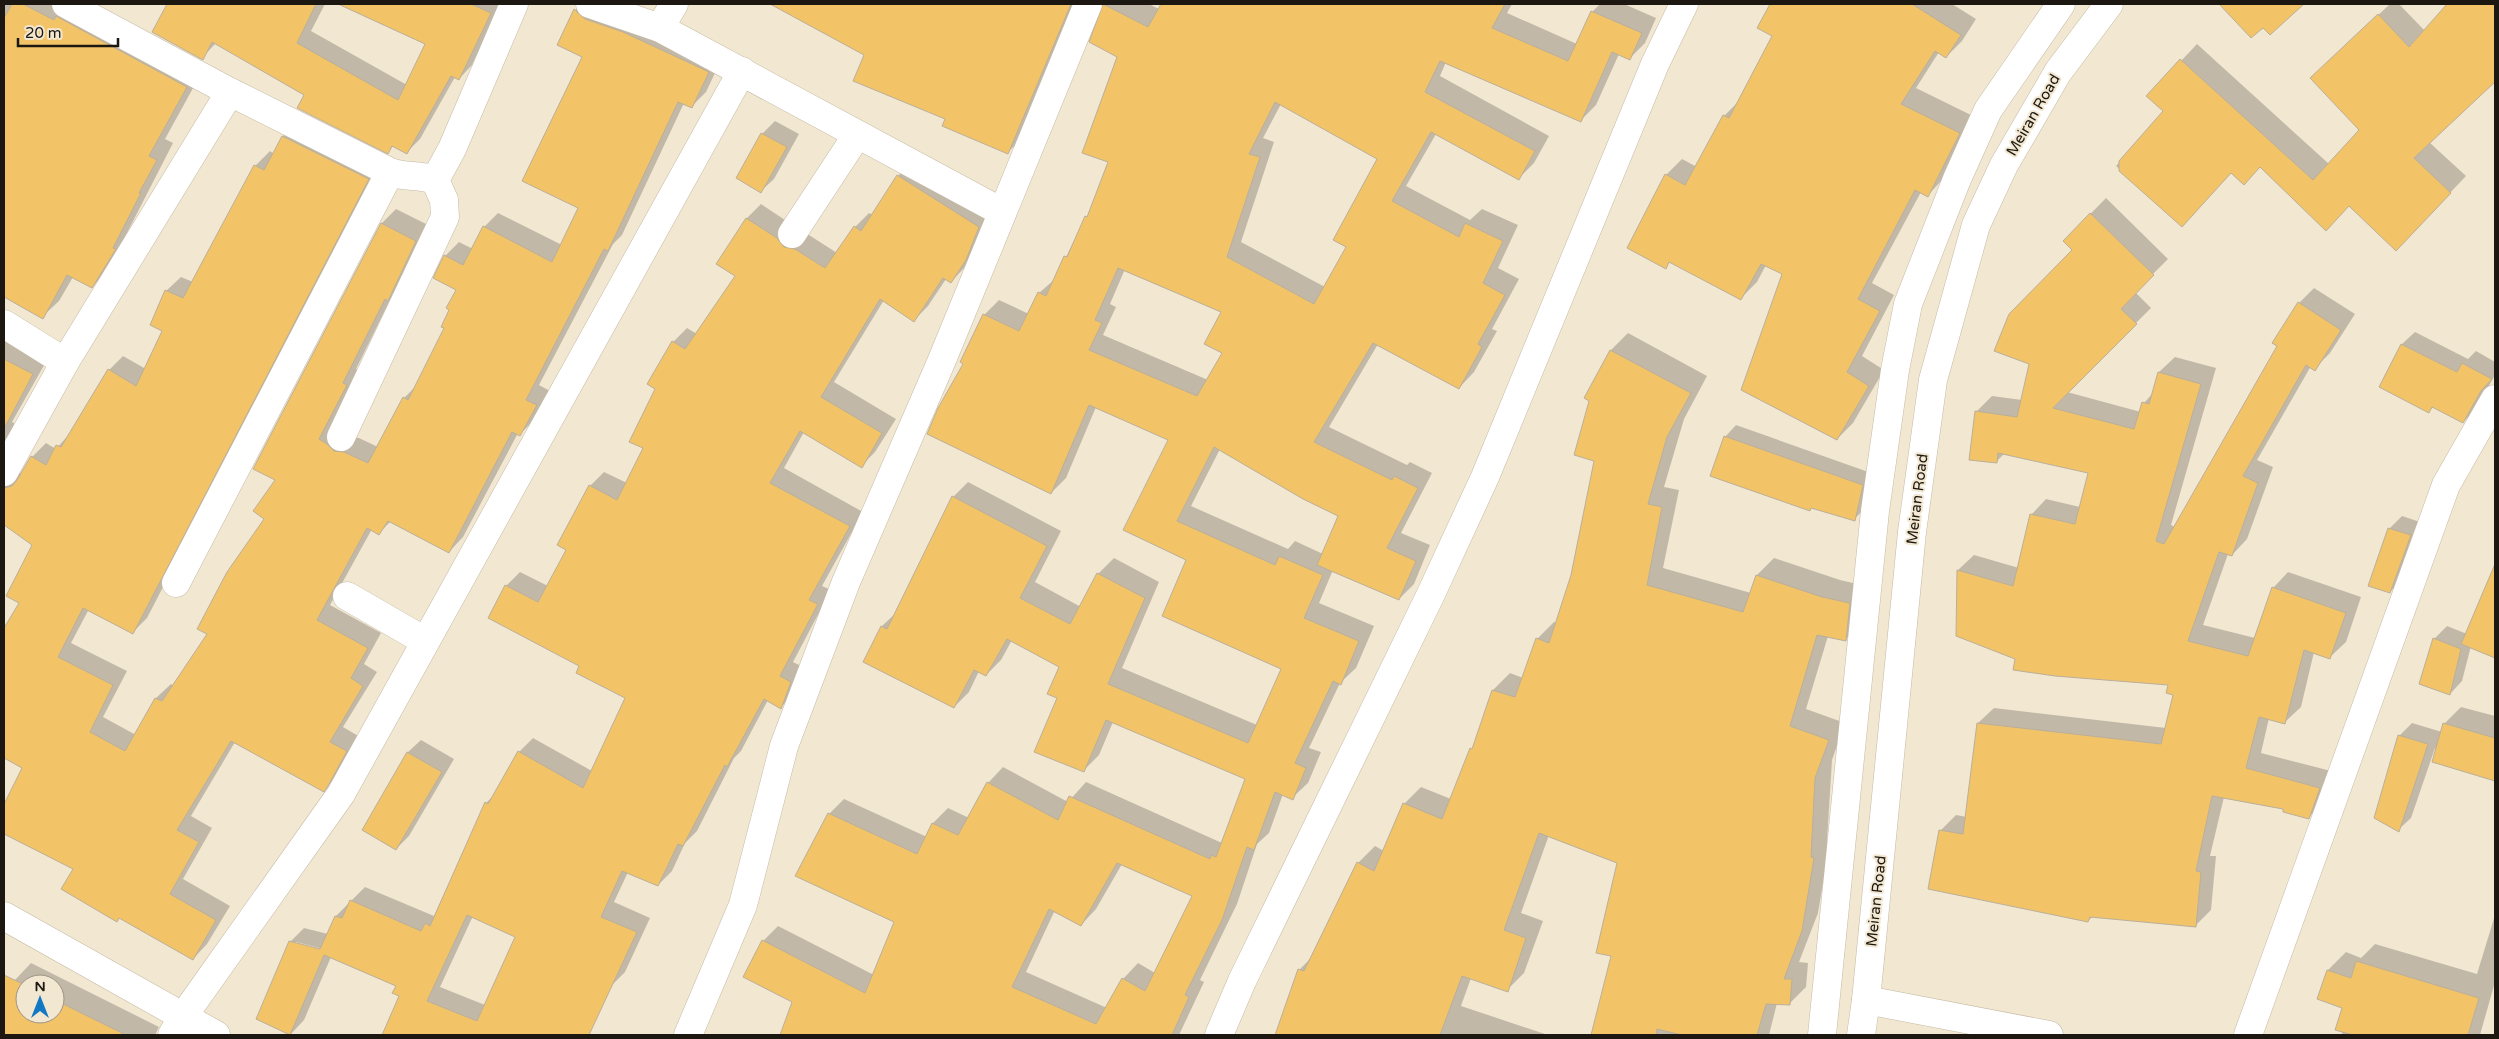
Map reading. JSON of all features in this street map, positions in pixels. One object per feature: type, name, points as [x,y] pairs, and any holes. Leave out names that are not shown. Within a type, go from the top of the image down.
[{"type":"street","points":[[66,4],[230,92],[390,172],[401,176],[423,175],[435,180],[444,200],[445,216],[341,437]]},
{"type":"street","points":[[435,180],[452,149],[514,4]]},
{"type":"street","points":[[590,4],[660,28],[1002,212]]},
{"type":"street","points":[[660,28],[674,4]]},
{"type":"street","points":[[688,1035],[743,905],[784,746],[846,582],[942,360],[1088,4]]},
{"type":"street","points":[[1219,1035],[1242,981],[1430,596],[1485,477],[1655,64],[1684,4]]},
{"type":"street","points":[[1822,1035],[1875,511],[1895,370],[1908,304],[1957,179],[1988,110],[2024,54],[2061,4]]},
{"type":"street","name":"Meiran Road","points":[[1861,1035],[1912,532],[1933,380],[1976,225],[2004,165],[2058,72],[2109,4]]},
{"type":"street","points":[[177,1027],[341,794],[742,71]]},
{"type":"street","points":[[4,472],[65,362],[230,92]]},
{"type":"street","points":[[792,234],[857,135]]},
{"type":"street","points":[[176,583],[390,172]]},
{"type":"street","points":[[4,324],[65,362]]},
{"type":"street","points":[[2248,1035],[2446,485],[2495,399]]},
{"type":"street","points":[[347,596],[426,641]]},
{"type":"street","points":[[4,916],[177,1027],[216,1035]]},
{"type":"street","points":[[1866,1000],[2049,1035]]},
{"type":"building","points":[[12,4],[23,4],[54,20],[56,16],[187,87],[149,156],[157,160],[113,248],[116,249],[92,288],[67,275],[43,319],[4,297],[4,18]]},
{"type":"building","points":[[167,4],[316,4],[297,43],[398,100],[425,44],[338,4],[471,4],[491,13],[459,80],[451,76],[407,154],[392,146],[388,154],[297,108],[304,95],[212,42],[203,60],[152,32]]},
{"type":"building","points":[[770,4],[1071,4],[1008,154],[942,126],[945,119],[853,81],[864,55]]},
{"type":"building","points":[[1103,4],[1148,27],[1161,4],[1505,4],[1492,28],[1568,61],[1591,11],[1642,33],[1630,60],[1612,52],[1581,122],[1440,61],[1425,92],[1535,151],[1519,180],[1431,132],[1392,201],[1459,237],[1465,223],[1503,241],[1483,283],[1505,295],[1478,344],[1482,347],[1459,389],[1373,343],[1314,442],[1392,480],[1394,476],[1418,488],[1387,548],[1416,561],[1399,600],[1317,565],[1338,516],[1303,499],[1214,447],[1177,521],[1275,565],[1279,556],[1323,575],[1304,618],[1359,641],[1341,685],[1333,681],[1295,763],[1306,768],[1293,800],[1275,792],[1254,850],[1247,847],[1222,920],[1185,995],[1189,997],[1172,1035],[780,1035],[792,1002],[743,977],[762,940],[865,993],[894,922],[795,876],[828,813],[917,854],[932,823],[958,835],[987,782],[1058,820],[1069,796],[1210,859],[1211,855],[1216,857],[1245,779],[1106,720],[1084,772],[1034,752],[1057,698],[1047,694],[1059,667],[1007,639],[986,676],[974,670],[954,708],[863,662],[881,626],[887,629],[952,496],[1047,546],[1020,598],[1070,624],[1097,573],[1145,598],[1108,684],[1248,743],[1281,669],[1162,616],[1186,560],[1123,530],[1168,440],[1089,405],[1051,494],[927,434],[938,408],[963,364],[960,362],[983,314],[1019,331],[1038,292],[1046,296],[1064,256],[1067,257],[1085,216],[1087,217],[1108,162],[1082,153],[1117,57],[1089,42]],"holes":[[[1275,102],[1377,159],[1333,240],[1346,247],[1314,304],[1227,257],[1260,157],[1249,154]],[[1118,268],[1221,312],[1204,344],[1222,353],[1197,396],[1089,350],[1102,323],[1095,320]],[[1117,863],[1192,896],[1145,991],[1122,978],[1096,1024],[1012,987],[1049,909],[1081,926]]]},
{"type":"building","points":[[1770,4],[1912,4],[1961,35],[1946,58],[1935,51],[1901,104],[1960,133],[1928,197],[1915,190],[1858,299],[1880,311],[1847,372],[1869,386],[1837,440],[1741,390],[1782,274],[1761,264],[1741,300],[1669,262],[1666,269],[1627,248],[1665,174],[1685,185],[1723,115],[1729,118],[1772,36],[1757,28]]},
{"type":"building","points":[[2219,4],[2304,4],[2270,35],[2263,28],[2251,38]]},
{"type":"building","points":[[2447,4],[2495,4],[2495,82],[2414,158],[2451,193],[2396,251],[2349,206],[2326,231],[2260,167],[2244,185],[2231,173],[2182,227],[2119,171],[2119,161],[2163,111],[2146,96],[2180,59],[2313,180],[2359,130],[2310,78],[2378,14],[2409,47]]},
{"type":"building","points":[[574,9],[585,19],[623,32],[709,72],[692,108],[678,102],[608,251],[604,249],[526,400],[537,405],[520,436],[512,432],[449,553],[388,521],[379,535],[367,528],[317,620],[368,648],[351,678],[363,686],[330,742],[347,751],[324,792],[231,741],[177,830],[199,842],[170,894],[216,920],[193,960],[119,918],[117,922],[61,889],[73,869],[4,834],[4,804],[22,768],[4,758],[4,628],[19,603],[6,596],[32,545],[4,525],[4,488],[12,486],[31,456],[46,465],[56,445],[61,447],[108,369],[136,386],[162,331],[150,325],[165,290],[183,298],[254,165],[264,170],[282,136],[369,179],[133,634],[83,608],[58,657],[113,685],[90,732],[125,751],[155,698],[162,701],[207,634],[197,629],[227,572],[264,519],[253,511],[275,480],[253,469],[381,223],[416,241],[388,301],[385,299],[343,383],[347,385],[319,439],[334,451],[344,452],[368,463],[403,397],[408,400],[444,328],[441,327],[449,310],[446,308],[456,290],[433,278],[444,255],[463,265],[483,226],[552,262],[578,208],[522,181],[582,57],[557,45]]},
{"type":"building","points":[[761,133],[787,147],[761,193],[736,178]]},
{"type":"building","points":[[897,175],[979,227],[966,260],[951,283],[943,278],[914,322],[880,299],[821,397],[882,433],[862,468],[800,431],[770,483],[850,526],[809,600],[818,604],[780,676],[791,682],[781,709],[764,699],[727,767],[725,765],[683,846],[678,844],[658,886],[622,871],[601,917],[637,932],[589,1035],[382,1035],[399,996],[392,993],[396,986],[324,955],[290,1035],[256,1019],[289,941],[320,949],[335,916],[342,918],[350,900],[421,931],[425,923],[430,926],[485,802],[488,804],[518,751],[583,788],[625,698],[576,673],[579,666],[488,618],[505,585],[538,602],[566,550],[557,545],[589,485],[617,500],[643,448],[629,442],[655,389],[647,384],[672,341],[685,349],[735,276],[716,264],[746,218],[777,238],[784,247],[795,249],[825,268],[854,226],[861,231]],"holes":[[[467,915],[515,937],[477,1021],[427,1001]]]},
{"type":"building","points":[[2090,213],[2154,275],[2121,309],[2137,324],[2053,408],[2134,429],[2142,402],[2149,404],[2158,372],[2201,384],[2156,541],[2164,544],[2277,346],[2272,343],[2298,302],[2341,330],[2315,371],[2306,365],[2243,476],[2258,483],[2232,556],[2219,552],[2188,641],[2248,656],[2272,587],[2346,613],[2330,659],[2304,650],[2285,724],[2259,717],[2246,768],[2320,788],[2309,819],[2283,812],[2283,809],[2212,796],[2196,871],[2201,872],[2196,927],[2090,917],[2088,922],[1928,889],[1939,830],[1963,834],[1977,723],[2161,744],[2173,695],[2166,693],[2168,685],[2055,676],[2013,670],[2015,659],[1956,636],[1957,570],[2013,586],[2030,514],[2075,524],[2088,473],[1998,453],[1997,463],[1969,460],[1975,411],[2017,417],[2029,364],[1994,351],[2009,314],[2072,250],[2063,241]]},
{"type":"building","points":[[2401,344],[2457,372],[2462,363],[2492,379],[2481,391],[2463,423],[2432,407],[2429,413],[2379,387]]},
{"type":"building","points":[[1610,350],[1691,393],[1667,437],[1648,504],[1662,507],[1647,585],[1743,612],[1756,575],[1822,597],[1850,603],[1846,641],[1817,635],[1790,726],[1829,740],[1815,778],[1811,857],[1814,858],[1802,931],[1784,979],[1792,979],[1790,1005],[1766,1004],[1757,1035],[1682,1035],[1657,1029],[1656,1035],[1591,1035],[1611,956],[1596,953],[1617,863],[1539,833],[1504,930],[1526,938],[1508,992],[1462,976],[1440,1035],[1275,1035],[1298,969],[1304,971],[1357,862],[1374,871],[1403,803],[1442,819],[1470,748],[1472,749],[1492,690],[1515,697],[1536,638],[1549,643],[1571,575],[1594,461],[1574,455],[1589,401],[1584,398]]},
{"type":"building","points":[[4,359],[33,374],[4,429]]},
{"type":"building","points":[[1724,436],[1863,485],[1855,521],[1811,508],[1810,511],[1710,476]]},
{"type":"building","points":[[2388,528],[2411,535],[2390,593],[2368,586]]},
{"type":"building","points":[[2495,564],[2495,658],[2461,644]]},
{"type":"building","points":[[2433,638],[2461,649],[2450,695],[2419,684]]},
{"type":"building","points":[[2443,723],[2495,738],[2495,781],[2432,762]]},
{"type":"building","points":[[2398,735],[2428,744],[2399,832],[2374,818]]},
{"type":"building","points":[[407,752],[442,772],[396,850],[362,830]]},
{"type":"building","points":[[2356,961],[2479,998],[2468,1035],[2353,1035],[2335,1030],[2342,1008],[2317,999],[2327,970],[2351,978]]},
{"type":"building","points":[[4,975],[15,980],[15,1024],[65,1024],[65,1005],[126,1035],[4,1035]]}]
